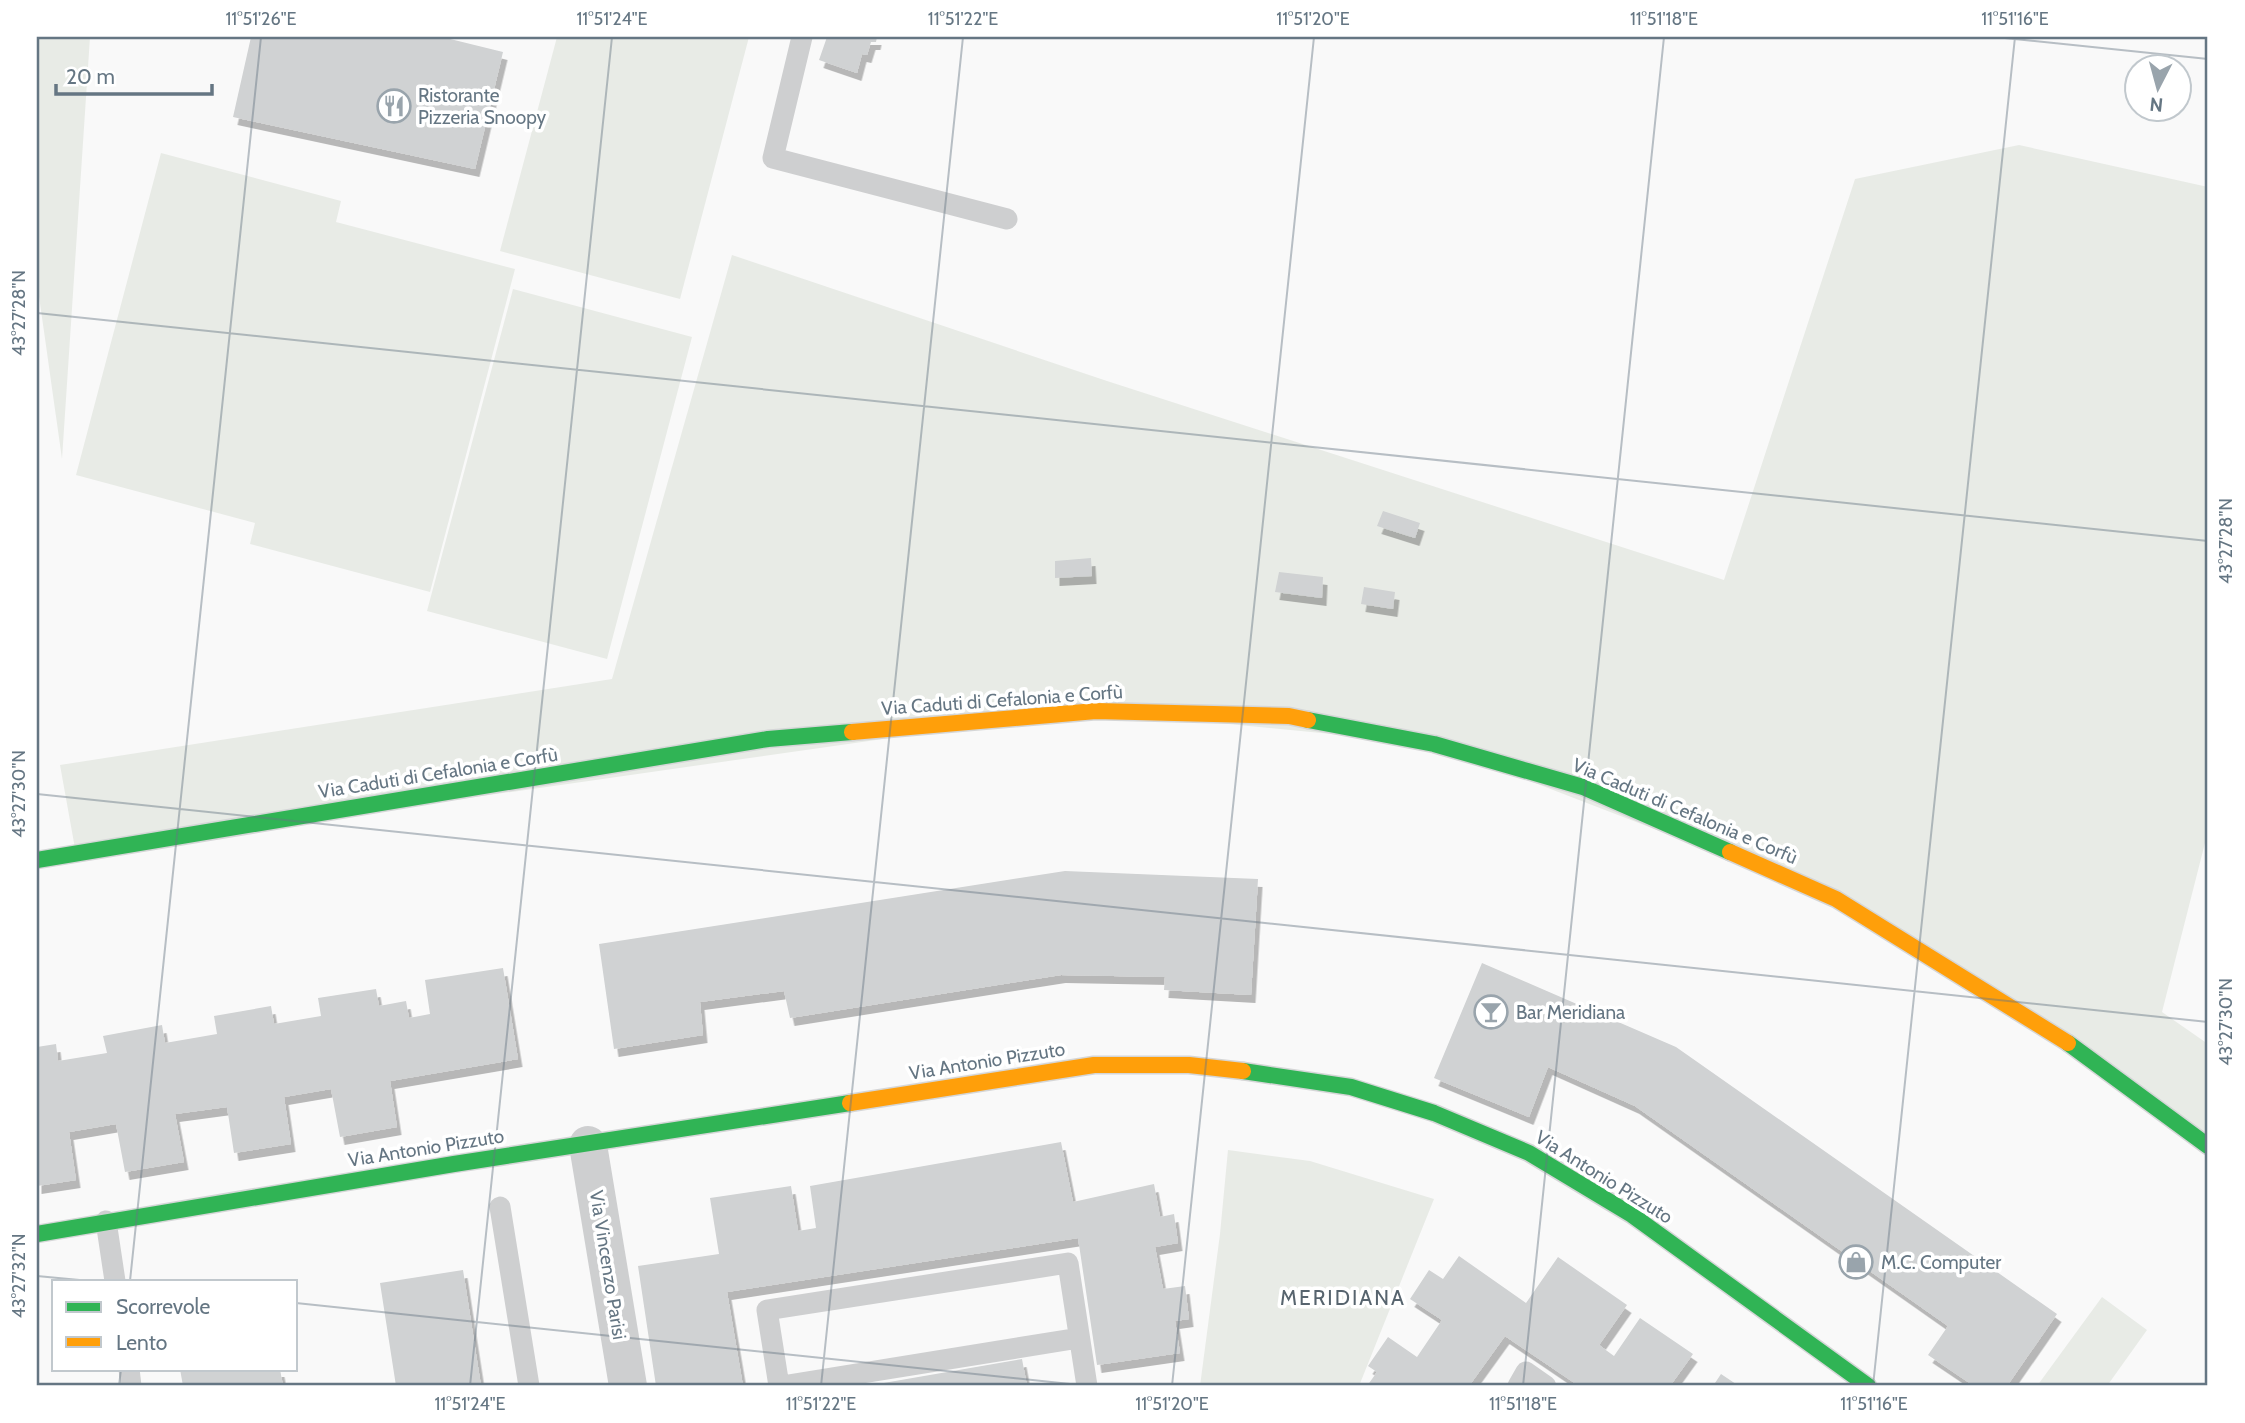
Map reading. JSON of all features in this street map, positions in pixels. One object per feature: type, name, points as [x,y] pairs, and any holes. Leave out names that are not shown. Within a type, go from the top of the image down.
[{"type":"street","name":"Via Caduti di Cefalonia e Corfù","points":[[37,860],[768,739],[1096,711],[1289,716],[1434,744],[1583,787],[1836,899],[2058,1036],[2208,1146]]},
{"type":"street","name":"Via Antonio Pizzuto","points":[[37,1234],[1094,1065],[1189,1065],[1351,1087],[1434,1113],[1529,1153],[1632,1215],[1868,1386]]},
{"type":"street","name":"Via Vincenzo Parisi","points":[[588,1145],[628,1386]]},
{"type":"lane","points":[[802,37],[773,158],[1007,219]]},
{"type":"lane","points":[[500,1206],[529,1386]]},
{"type":"lane","points":[[106,1222],[115,1280]]},
{"type":"lane","points":[[1079,1338],[781,1386],[766,1310],[1068,1263],[1087,1386]]},
{"type":"lane","points":[[1518,1386],[1526,1372],[1546,1386]]},
{"type":"shaded area","points":[[37,37],[90,37],[62,459],[37,282]]},
{"type":"shaded area","points":[[557,37],[749,37],[680,299],[500,251]]},
{"type":"shaded area","points":[[2019,145],[2208,187],[2208,831],[2162,1012],[2208,1044],[2208,1146],[1836,899],[1434,744],[1086,710],[76,854],[60,765],[612,679],[732,255],[1107,381],[1724,580],[1855,179]]},
{"type":"shaded area","points":[[161,153],[341,201],[336,222],[515,269],[430,592],[250,544],[255,523],[76,475]]},
{"type":"shaded area","points":[[513,289],[692,337],[607,659],[427,611]]},
{"type":"shaded area","points":[[1228,1150],[1310,1161],[1434,1199],[1359,1386],[1200,1386]]},
{"type":"shaded area","points":[[2102,1297],[2147,1330],[2107,1386],[2037,1386]]},
{"type":"building","points":[[251,37],[442,37],[503,52],[475,169],[233,117]]},
{"type":"building","points":[[827,37],[877,37],[876,42],[871,42],[867,55],[862,54],[857,73],[819,60]]},
{"type":"building","points":[[1383,511],[1420,523],[1415,538],[1377,526]]},
{"type":"building","points":[[1091,558],[1092,576],[1055,578],[1055,561]]},
{"type":"building","points":[[1279,572],[1323,577],[1322,598],[1275,592]]},
{"type":"building","points":[[1364,587],[1395,592],[1393,609],[1361,604]]},
{"type":"building","points":[[1065,871],[1258,879],[1251,995],[1164,990],[1165,977],[1061,975],[790,1018],[784,991],[700,1002],[703,1035],[614,1049],[599,944]]},
{"type":"building","points":[[1482,963],[1676,1047],[2057,1314],[2007,1386],[1974,1386],[1928,1355],[1948,1326],[1635,1106],[1548,1067],[1529,1117],[1434,1078]]},
{"type":"building","points":[[503,968],[518,1059],[390,1081],[397,1127],[340,1137],[331,1089],[284,1097],[291,1144],[234,1153],[227,1107],[175,1114],[184,1162],[125,1172],[116,1124],[69,1132],[76,1180],[37,1186],[37,1047],[56,1044],[58,1061],[107,1053],[103,1036],[162,1025],[165,1043],[217,1034],[214,1016],[271,1006],[274,1024],[321,1016],[318,998],[376,989],[379,1006],[406,1001],[409,1018],[430,1014],[425,980]]},
{"type":"building","points":[[1061,1142],[1073,1202],[1154,1184],[1160,1217],[1174,1214],[1178,1243],[1155,1247],[1163,1289],[1185,1286],[1189,1319],[1175,1321],[1180,1353],[1097,1365],[1078,1238],[727,1292],[743,1386],[656,1386],[638,1266],[719,1254],[710,1198],[791,1186],[798,1231],[816,1228],[810,1186]]},
{"type":"building","points":[[1459,1256],[1526,1303],[1558,1257],[1627,1305],[1599,1345],[1614,1356],[1640,1318],[1693,1354],[1670,1386],[1579,1386],[1505,1336],[1469,1386],[1367,1386],[1377,1372],[1368,1366],[1388,1337],[1417,1357],[1442,1320],[1410,1299],[1429,1270],[1443,1279]]},
{"type":"building","points":[[463,1270],[481,1386],[396,1386],[380,1283]]},
{"type":"building","points":[[1022,1359],[1027,1386],[872,1386],[872,1385]]},
{"type":"building","points":[[180,1370],[280,1370],[283,1386],[183,1386]]},
{"type":"building","points":[[1721,1374],[1739,1386],[1713,1386]]},
{"type":"traffic: fast","points":[[1308,720],[1434,744],[1583,787],[1730,852]]},
{"type":"traffic: fast","points":[[37,860],[768,739],[852,732]]},
{"type":"traffic: fast","points":[[2068,1043],[2208,1146]]},
{"type":"traffic: fast","points":[[1243,1071],[1351,1087],[1434,1113],[1529,1153],[1632,1215],[1868,1386]]},
{"type":"traffic: fast","points":[[37,1234],[454,1164],[850,1103]]},
{"type":"traffic: slow","points":[[852,732],[1096,711],[1289,716],[1308,720]]},
{"type":"traffic: slow","points":[[1730,852],[1836,899],[2068,1043]]},
{"type":"traffic: slow","points":[[850,1103],[1094,1065],[1189,1065],[1243,1071]]},
{"type":"place","name":"Ristorante Pizzeria Snoopy","points":[[394,106]]},
{"type":"place","name":"Bar Meridiana","points":[[1491,1012]]},
{"type":"place","name":"M.C. Computer","points":[[1856,1262]]},
{"type":"district","name":"MERIDIANA","points":[[1343,1297]]}]
